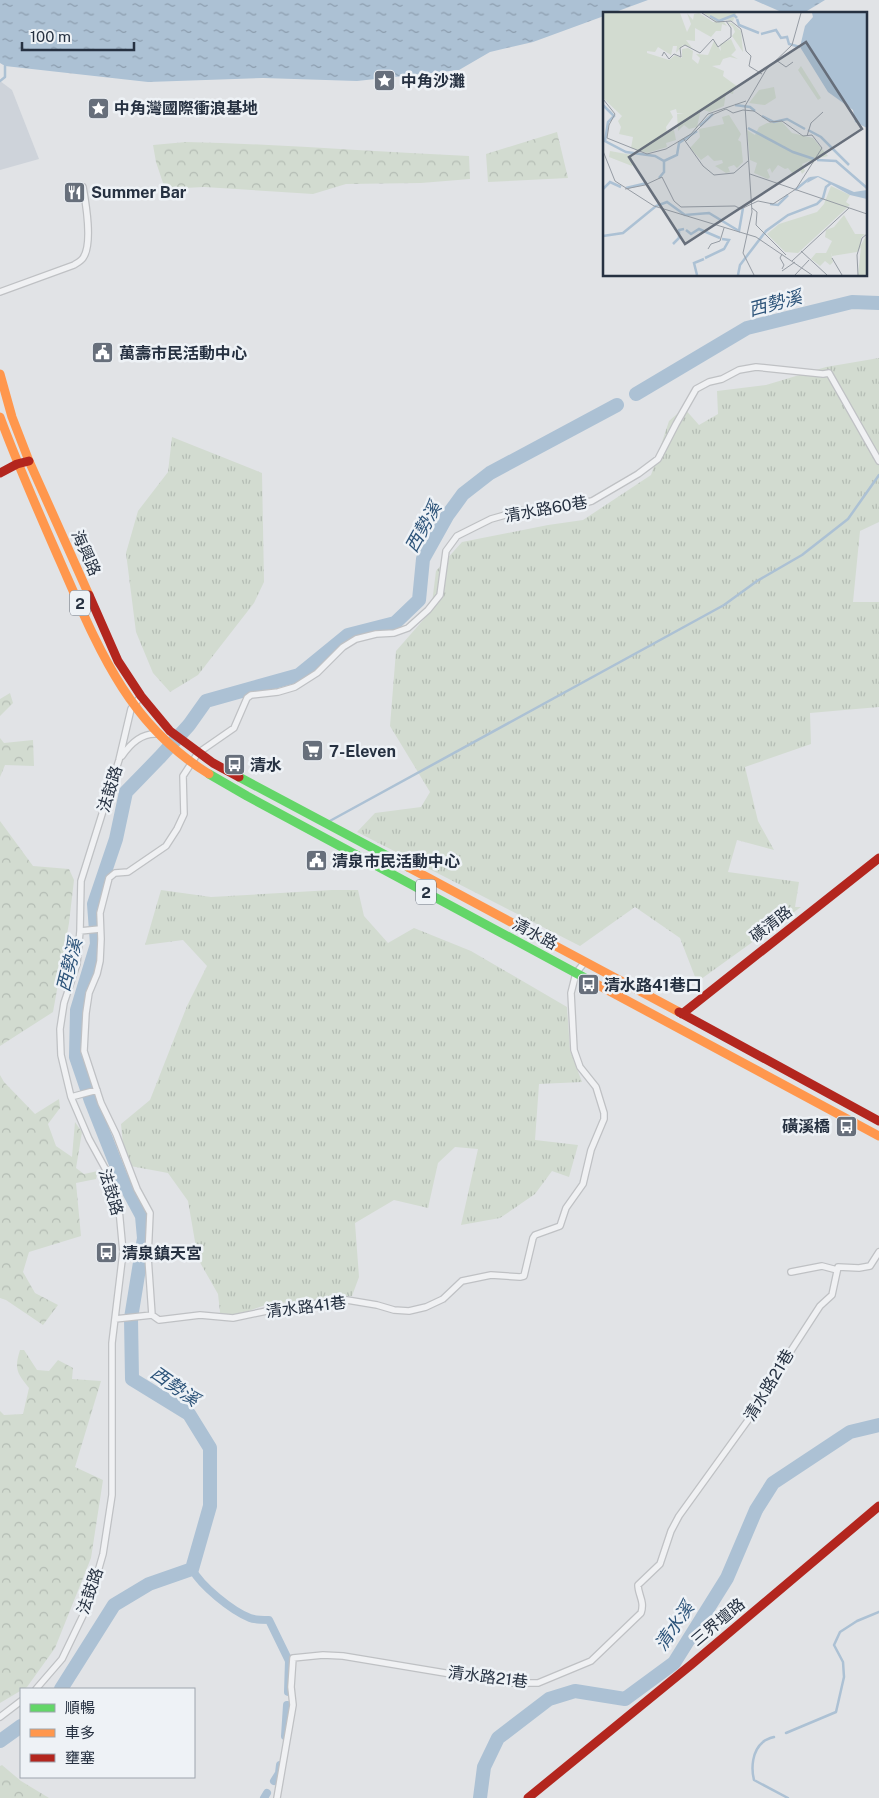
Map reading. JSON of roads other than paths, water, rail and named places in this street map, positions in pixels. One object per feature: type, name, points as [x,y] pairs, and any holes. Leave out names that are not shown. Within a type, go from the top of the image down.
[{"type":"main road","name":"海興路","points":[[0,374],[12,417],[28,461],[118,661],[141,696],[170,731],[188,746]]},
{"type":"main road","name":"海興路","points":[[0,417],[17,464],[109,666],[134,707],[160,737]]},
{"type":"main road","points":[[0,472],[28,461]]},
{"type":"main road","name":"清水路","points":[[160,737],[190,763],[247,796],[879,1136]]},
{"type":"main road","name":"清水路","points":[[188,746],[325,824],[879,1121]]},
{"type":"main road","name":"磺清路","points":[[682,1014],[879,858]]},
{"type":"main road","name":"三界壇路","points":[[528,1798],[692,1664],[879,1506]]},
{"type":"street","points":[[0,292],[74,266],[83,259],[88,245],[83,187]]},
{"type":"street","name":"清水路60巷","points":[[190,763],[198,753],[234,728],[247,698],[251,695],[278,692],[295,687],[316,673],[343,647],[356,639],[376,634],[394,633],[408,628],[428,610],[440,595],[446,551],[458,536],[490,519],[519,511],[572,506],[592,501],[610,492],[658,459],[696,390],[709,382],[722,379],[739,370],[756,367],[829,373],[879,460]]},
{"type":"street","name":"法鼓路","points":[[37,1688],[62,1659],[89,1603],[103,1554],[112,1495],[112,1343],[123,1252],[119,1210],[106,1170],[89,1139],[71,1097],[61,1054],[60,1028],[64,1003],[77,964],[81,881],[119,760],[131,709],[141,696]]},
{"type":"street","points":[[119,760],[128,746],[141,737],[160,737]]},
{"type":"street","points":[[152,1315],[148,1257],[150,1212],[137,1189],[116,1134],[100,1104],[84,1051],[86,1013],[89,993],[98,974],[100,961],[100,913],[109,878],[115,873],[128,872],[166,846],[184,814],[184,776],[190,763]]},
{"type":"street","points":[[80,931],[100,929]]},
{"type":"street","name":"清水路41巷","points":[[115,1319],[152,1315],[159,1320],[200,1316],[233,1318],[291,1306],[346,1300],[408,1311],[426,1307],[444,1299],[462,1280],[491,1275],[524,1276],[533,1238],[535,1235],[560,1226],[566,1208],[583,1184],[591,1150],[604,1119],[596,1086],[580,1067],[574,1050],[571,993],[576,972],[584,962]]},
{"type":"street","points":[[674,1025],[682,1014]]},
{"type":"street","points":[[71,1097],[96,1090]]},
{"type":"street","points":[[791,1272],[822,1266],[837,1270],[841,1266],[859,1268],[870,1266],[879,1252]]},
{"type":"street","name":"清水路21巷","points":[[277,1798],[293,1705],[291,1687],[294,1658],[322,1655],[343,1656],[504,1683],[525,1684],[538,1683],[578,1668],[598,1656],[641,1613],[643,1608],[642,1598],[638,1585],[660,1564],[671,1531],[679,1516],[759,1405],[770,1386],[770,1379],[783,1363],[820,1306],[832,1295],[837,1270]]},
{"type":"street","points":[[0,1717],[20,1702]]},
{"type":"water","points":[[0,0],[648,0],[615,12],[603,12],[603,16],[533,42],[490,52],[459,70],[357,81],[263,78],[148,82],[5,66],[0,63]]},
{"type":"water","points":[[754,0],[825,0],[805,12],[781,12]]},
{"type":"waterway","points":[[0,81],[5,77],[5,66]]},
{"type":"waterway","name":"西勢溪","points":[[636,394],[747,328],[852,302],[879,303]]},
{"type":"waterway","name":"西勢溪","points":[[62,1688],[114,1605],[149,1584],[192,1569],[210,1506],[210,1448],[189,1414],[132,1379],[131,1318],[144,1238],[142,1216],[121,1177],[76,1057],[77,1010],[97,944],[94,904],[116,839],[126,792],[189,725],[206,701],[299,675],[348,635],[395,623],[419,600],[423,559],[447,516],[463,494],[490,473],[617,405]]},
{"type":"waterway","points":[[328,822],[724,605],[757,581],[802,555],[848,519],[879,475]]},
{"type":"waterway","name":"清水溪","points":[[480,1798],[484,1767],[498,1738],[549,1699],[575,1691],[625,1699],[674,1663],[727,1578],[756,1510],[773,1483],[850,1432],[879,1425]]},
{"type":"waterway","points":[[192,1569],[202,1583],[235,1610],[252,1619],[269,1620],[289,1661],[288,1692]]},
{"type":"waterway","points":[[786,1733],[836,1712],[844,1677],[843,1662],[834,1645],[840,1632],[857,1621],[879,1612]]},
{"type":"waterway","points":[[285,1736],[287,1705]]},
{"type":"waterway","name":"西勢溪","points":[[0,1741],[20,1727]]},
{"type":"waterway","points":[[774,1737],[764,1741],[757,1750],[753,1765],[754,1780],[788,1798]]},
{"type":"waterway","points":[[274,1781],[279,1773],[280,1765]]},
{"type":"waterway","points":[[264,1798],[267,1793]]},
{"type":"place","name":"中角沙灘","points":[[385,81]]},
{"type":"place","name":"中角灣國際衝浪基地","points":[[98,108]]},
{"type":"place","name":"Summer Bar","points":[[75,192]]},
{"type":"place","name":"萬壽市民活動中心","points":[[103,353]]},
{"type":"place","name":"7-Eleven","points":[[313,751]]},
{"type":"place","name":"清水","points":[[234,765]]},
{"type":"place","name":"清泉市民活動中心","points":[[316,861]]},
{"type":"place","name":"清水路41巷口","points":[[588,985]]},
{"type":"place","name":"磺溪橋","points":[[846,1126]]},
{"type":"place","name":"清泉鎮天宮","points":[[106,1253]]}]
